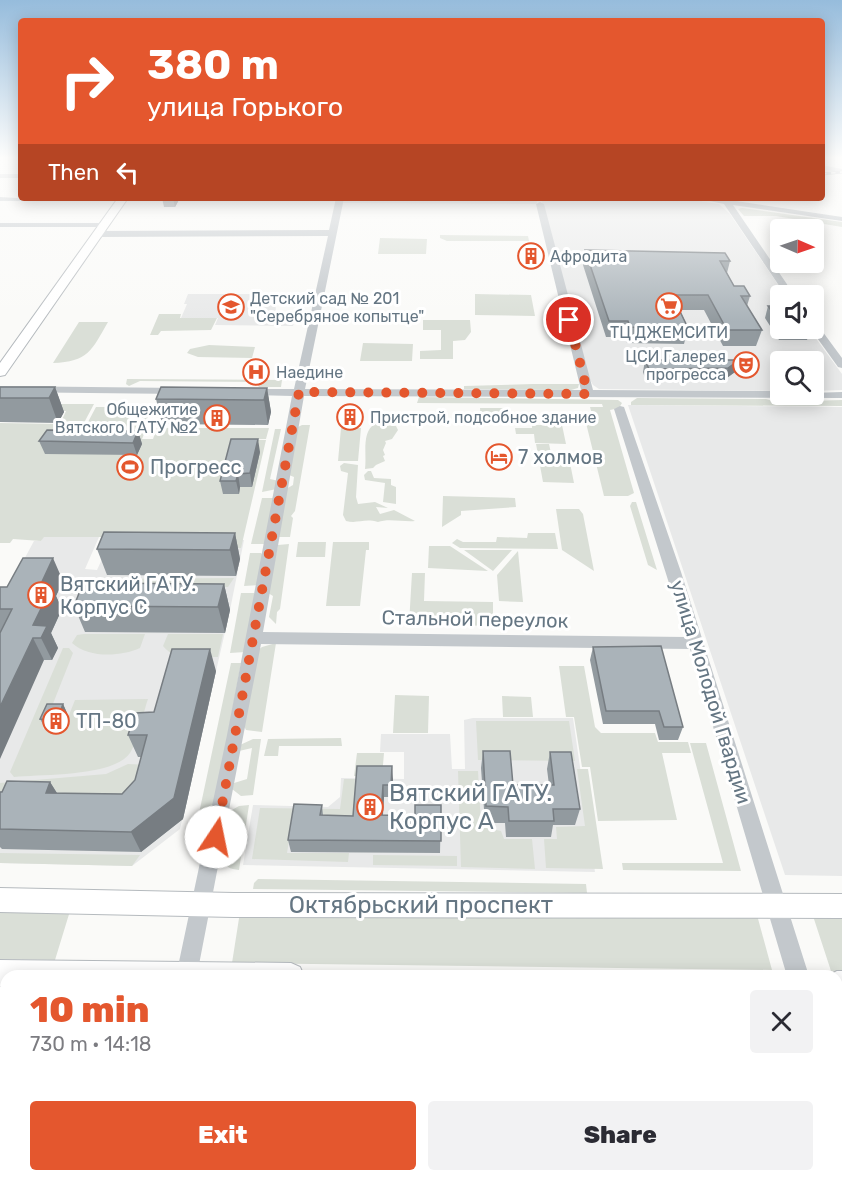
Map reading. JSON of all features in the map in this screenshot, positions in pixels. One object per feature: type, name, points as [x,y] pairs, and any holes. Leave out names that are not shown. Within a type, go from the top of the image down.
[{"type":"main road","points":[[0,372],[112,212]]},
{"type":"main road","name":"Октябрьский проспект","points":[[0,900],[201,904],[842,906]]},
{"type":"street","points":[[187,970],[254,638],[299,392],[337,212]]},
{"type":"street","points":[[542,212],[588,394]]},
{"type":"street","points":[[734,212],[783,285]]},
{"type":"street","points":[[795,212],[842,219]]},
{"type":"street","points":[[0,225],[99,230],[333,233]]},
{"type":"street","points":[[823,339],[842,365]]},
{"type":"street","points":[[0,389],[193,391]]},
{"type":"street","points":[[237,392],[842,395]]},
{"type":"street","name":"улица Молодой Гвардии","points":[[620,409],[796,970]]},
{"type":"street","name":"Стальной переулок","points":[[254,638],[694,643]]},
{"type":"shaded area","points":[[545,212],[728,212],[778,285],[770,285],[770,339],[816,339],[842,374],[842,390],[824,391],[824,351],[770,351],[770,391],[599,389],[593,385],[588,376]]},
{"type":"shaded area","points":[[741,212],[771,212],[821,219],[794,219],[776,216],[744,216]]},
{"type":"shaded area","points":[[824,219],[842,222],[842,227],[824,224]]},
{"type":"shaded area","points":[[440,235],[528,236],[529,241],[447,241],[440,238]]},
{"type":"shaded area","points":[[380,238],[427,239],[426,254],[378,254]]},
{"type":"shaded area","name":"Детский сад № 201 \"Серебряное копытце\"","points":[[188,294],[275,294],[276,314],[296,314],[293,326],[215,325],[218,318],[181,318],[187,304],[184,304]]},
{"type":"shaded area","points":[[475,294],[531,295],[535,316],[475,315]]},
{"type":"shaded area","points":[[159,314],[181,314],[180,318],[217,318],[211,330],[161,331],[158,335],[150,335]]},
{"type":"shaded area","points":[[423,320],[470,320],[471,332],[465,340],[453,341],[453,359],[420,359],[420,351],[441,350],[441,330],[423,330]]},
{"type":"shaded area","points":[[79,322],[108,322],[88,353],[74,360],[53,363]]},
{"type":"shaded area","points":[[363,343],[413,344],[412,361],[360,361]]},
{"type":"shaded area","points":[[209,345],[255,347],[252,358],[198,357],[187,353],[190,349]]},
{"type":"shaded area","points":[[127,379],[282,380],[281,387],[259,387],[255,382],[140,381],[129,386],[126,384]]},
{"type":"shaded area","points":[[579,384],[578,388],[571,390],[464,389],[464,386]]},
{"type":"shaded area","points":[[419,397],[618,400],[622,403],[619,408],[610,410],[634,493],[628,496],[604,496],[586,423],[594,422],[590,407],[603,407],[602,404],[417,403]]},
{"type":"shaded area","points":[[637,398],[766,399],[770,400],[770,405],[824,405],[824,401],[842,400],[842,406],[631,405],[631,402]]},
{"type":"shaded area","name":"Прогресс","points":[[46,404],[94,404],[77,436],[80,437],[96,407],[155,407],[142,439],[153,439],[157,428],[269,428],[266,439],[233,439],[266,440],[241,548],[127,548],[174,537],[44,537],[41,541],[13,539],[10,543],[0,543],[0,423],[60,424],[66,411],[42,410]]},
{"type":"shaded area","points":[[628,405],[842,407],[842,876],[785,875]]},
{"type":"shaded area","points":[[480,408],[507,408],[509,421],[481,421]]},
{"type":"shaded area","points":[[375,424],[396,426],[398,430],[392,439],[385,441],[383,450],[385,455],[383,456],[385,461],[373,468],[365,469],[366,438]]},
{"type":"shaded area","points":[[310,425],[295,511],[291,516],[293,518],[290,537],[279,537],[286,489],[293,485],[294,477],[289,475],[298,427]]},
{"type":"shaded area","points":[[532,425],[562,425],[566,444],[535,443],[534,434],[516,434],[515,428],[532,428]]},
{"type":"shaded area","points":[[341,428],[361,428],[358,461],[338,461]]},
{"type":"shaded area","points":[[275,429],[281,429],[270,479],[279,481],[277,489],[262,492]]},
{"type":"shaded area","points":[[536,444],[549,444],[551,453],[568,453],[574,483],[543,482]]},
{"type":"shaded area","points":[[344,463],[358,465],[356,497],[358,504],[375,502],[388,508],[376,507],[380,514],[394,510],[415,521],[346,521],[343,515],[348,473],[341,471],[340,466]]},
{"type":"shaded area","points":[[371,471],[374,478],[391,479],[391,485],[396,487],[396,504],[383,502],[385,483],[365,480],[364,475]]},
{"type":"shaded area","points":[[443,496],[515,498],[516,507],[461,511],[461,515],[442,527]]},
{"type":"shaded area","points":[[262,498],[274,498],[266,544],[251,544]]},
{"type":"shaded area","points":[[632,502],[636,502],[657,570],[648,565],[630,506]]},
{"type":"shaded area","points":[[556,509],[579,509],[583,514],[594,571],[562,550]]},
{"type":"shaded area","points":[[528,533],[555,533],[558,549],[460,548],[452,543],[457,539],[463,542],[496,542],[497,537],[527,538]]},
{"type":"shaded area","points":[[43,537],[99,537],[85,569],[97,570],[112,537],[244,540],[180,829],[132,866],[0,863],[0,604],[34,541],[41,541]]},
{"type":"shaded area","points":[[298,542],[326,542],[325,557],[296,557]]},
{"type":"shaded area","points":[[333,542],[369,542],[369,550],[366,550],[360,606],[326,606]]},
{"type":"shaded area","points":[[289,544],[276,624],[269,617],[273,596],[268,593],[278,545]]},
{"type":"shaded area","points":[[429,546],[450,546],[488,571],[428,568]]},
{"type":"shaded area","points":[[464,550],[512,550],[493,571]]},
{"type":"shaded area","points":[[518,551],[523,602],[499,601],[497,575]]},
{"type":"shaded area","points":[[250,553],[261,553],[264,557],[258,585],[244,586]]},
{"type":"shaded area","points":[[412,573],[425,573],[424,601],[493,602],[493,626],[409,624]]},
{"type":"shaded area","points":[[234,578],[228,587],[105,587],[104,583],[108,579]]},
{"type":"shaded area","points":[[241,593],[254,593],[255,596],[245,652],[230,653]]},
{"type":"shaded area","points":[[145,634],[140,648],[123,653],[95,654],[72,643],[77,635]]},
{"type":"shaded area","points":[[168,634],[223,634],[218,657],[188,658],[174,654],[163,646]]},
{"type":"shaded area","points":[[276,643],[262,732],[246,730],[244,726],[257,651]]},
{"type":"shaded area","points":[[63,648],[69,648],[73,653],[43,729],[63,730],[75,700],[148,699],[135,741],[130,753],[121,761],[109,766],[76,773],[14,777],[10,772]]},
{"type":"shaded area","points":[[231,663],[241,663],[212,820],[198,818]]},
{"type":"shaded area","points":[[559,666],[584,666],[595,727],[601,733],[655,733],[658,742],[688,742],[691,753],[662,753],[677,820],[598,821],[590,767],[582,767],[574,717],[566,717]]},
{"type":"shaded area","points":[[395,695],[429,696],[428,733],[393,733]]},
{"type":"shaded area","points":[[502,696],[531,697],[533,717],[503,717]]},
{"type":"shaded area","points":[[473,718],[573,718],[595,872],[243,865],[253,805],[328,807],[340,797],[341,778],[404,779],[404,752],[380,752],[381,734],[450,734],[452,769],[465,769],[464,720]]},
{"type":"shaded area","points":[[476,721],[569,721],[575,761],[478,760]]},
{"type":"shaded area","points":[[341,738],[342,746],[279,746],[278,756],[264,756],[268,739]]},
{"type":"shaded area","points":[[253,739],[261,739],[253,795],[241,796],[232,789],[234,783],[247,779],[252,748],[239,751],[240,745]]},
{"type":"shaded area","points":[[690,743],[706,743],[741,871],[623,870],[622,863],[723,863]]},
{"type":"shaded area","points":[[357,753],[384,753],[382,777],[354,776]]},
{"type":"shaded area","points":[[128,764],[150,765],[141,800],[0,810],[0,783],[106,774]]},
{"type":"shaded area","points":[[577,769],[588,769],[603,869],[546,868],[544,839],[557,839],[556,827],[585,826]]},
{"type":"shaded area","points":[[458,771],[478,771],[481,825],[501,831],[504,839],[532,839],[535,869],[461,867]]},
{"type":"shaded area","points":[[344,779],[356,779],[353,822],[326,815],[293,815],[287,853],[349,853],[348,862],[252,859],[260,808],[340,809]]},
{"type":"shaded area","points":[[249,805],[239,870],[233,869],[221,858],[230,811],[239,806]]},
{"type":"shaded area","points":[[0,853],[140,855],[132,866],[0,863]]},
{"type":"shaded area","points":[[373,855],[457,856],[457,866],[373,865]]},
{"type":"shaded area","points":[[258,879],[586,884],[587,893],[253,889]]},
{"type":"shaded area","points":[[0,910],[70,911],[55,960],[0,959]]},
{"type":"shaded area","points":[[240,912],[757,915],[772,970],[232,963]]},
{"type":"shaded area","points":[[813,916],[842,916],[842,970],[831,970]]},
{"type":"building","name":"ТЦ ДЖЕМСИТИ","points":[[585,250],[725,253],[730,261],[720,261],[734,286],[744,286],[750,296],[741,296],[762,330],[727,330],[708,295],[672,295],[688,328],[630,327],[628,321],[609,321]]},
{"type":"building","points":[[645,360],[739,360],[728,368],[649,369]]},
{"type":"building","points":[[0,387],[55,387],[49,398],[0,398]]},
{"type":"building","points":[[161,387],[267,388],[264,400],[156,399]]},
{"type":"building","points":[[47,430],[138,431],[133,443],[39,441]]},
{"type":"building","points":[[231,439],[258,439],[250,473],[238,474],[236,481],[220,481]]},
{"type":"building","points":[[104,532],[235,533],[230,550],[97,549]]},
{"type":"building","points":[[23,558],[53,558],[40,586],[52,586],[33,625],[47,626],[41,638],[33,638],[0,707],[0,633],[12,609],[0,609],[0,587],[7,587]]},
{"type":"building","points":[[83,583],[224,584],[218,607],[74,606]]},
{"type":"building","points":[[661,646],[683,727],[664,727],[659,711],[606,711],[593,647]]},
{"type":"building","points":[[172,649],[210,649],[174,798],[131,832],[0,829],[0,792],[7,781],[50,782],[46,793],[122,794],[135,780],[147,735],[128,735],[135,713],[154,712]]},
{"type":"building","points":[[47,704],[63,704],[57,720],[40,719]]},
{"type":"building","points":[[483,751],[510,751],[513,785],[554,785],[550,752],[571,752],[580,809],[553,809],[554,821],[509,821],[508,807],[486,806]]},
{"type":"building","name":"Вятский ГАТУ. Корпус А","points":[[357,766],[392,766],[391,785],[383,785],[381,815],[415,816],[415,805],[441,805],[441,841],[288,840],[294,804],[322,805],[320,815],[353,816]]},
{"type":"place","name":"Афродита","points":[[531,256]]},
{"type":"place","name":"ТЦ ДЖЕМСИТИ","points":[[669,306]]},
{"type":"place","name":"Детский сад № 201 \"Серебряное копытце\"","points":[[231,307]]},
{"type":"place","name":"ЦСИ Галерея прогресса","points":[[746,365]]},
{"type":"place","name":"Наедине","points":[[256,372]]},
{"type":"place","name":"Пристрой, подсобное здание","points":[[350,417]]},
{"type":"place","name":"Общежитие Вятского ГАТУ №2","points":[[217,418]]},
{"type":"place","name":"7 холмов","points":[[499,457]]},
{"type":"place","name":"Прогресс","points":[[130,467]]},
{"type":"place","name":"Вятский ГАТУ. Корпус С","points":[[41,595]]},
{"type":"place","name":"ТП-80","points":[[56,721]]},
{"type":"place","name":"Вятский ГАТУ. Корпус А","points":[[370,807]]},
{"type":"route","points":[[216,837],[299,392],[588,394],[569,320]]}]
